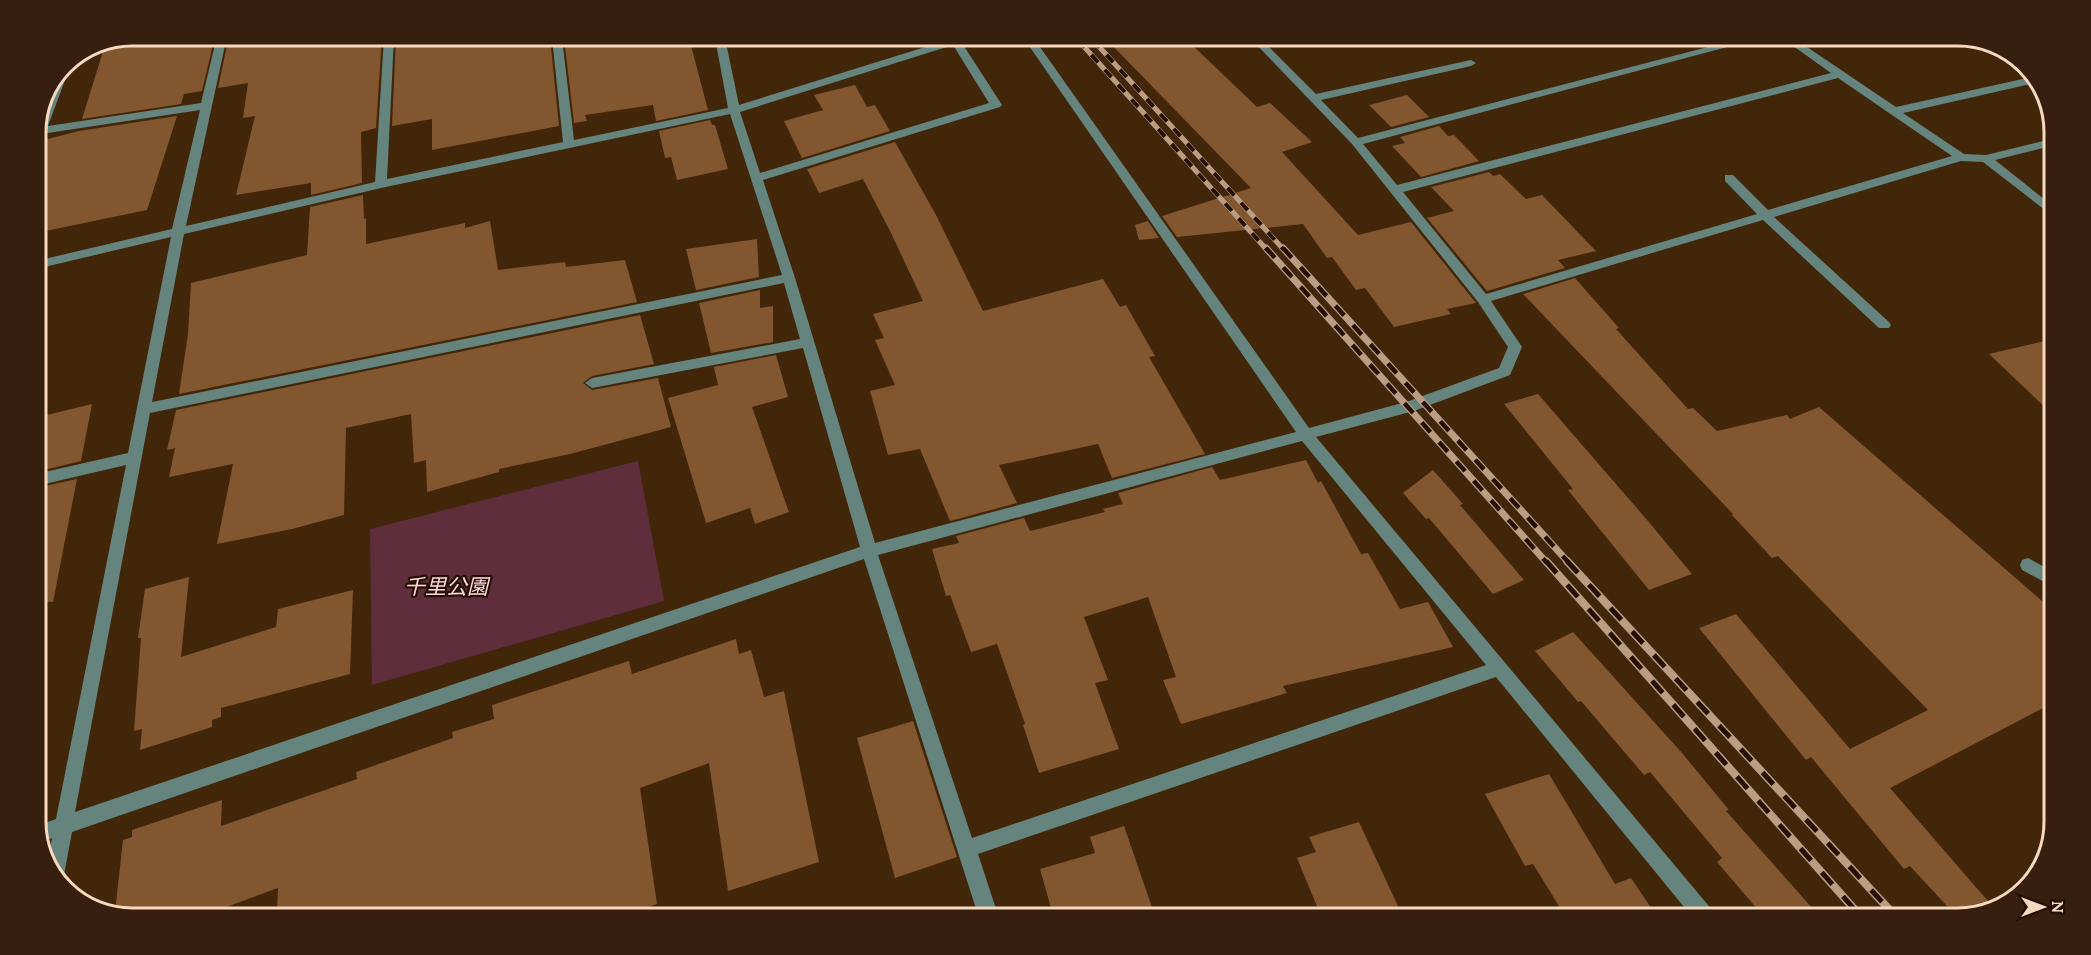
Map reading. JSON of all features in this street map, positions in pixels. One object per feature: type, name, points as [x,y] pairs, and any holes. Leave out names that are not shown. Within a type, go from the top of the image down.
[{"type":"street","points":[[57,863],[178,232],[220,46]]},
{"type":"street","points":[[381,184],[389,46]]},
{"type":"street","points":[[558,46],[569,144]]},
{"type":"street","points":[[722,46],[734,110],[789,278],[869,551],[986,908]]},
{"type":"street","points":[[47,262],[381,184],[734,110],[940,46]]},
{"type":"street","points":[[756,178],[996,105],[962,46]]},
{"type":"street","points":[[1034,46],[1305,434],[1698,908]]},
{"type":"street","points":[[47,831],[869,551],[1425,403],[1505,371],[1515,347],[1483,299],[1356,142],[1264,46]]},
{"type":"street","points":[[1356,142],[1726,46]]},
{"type":"street","points":[[1799,46],[1961,157]]},
{"type":"street","points":[[1313,98],[1471,63]]},
{"type":"street","points":[[1394,190],[1841,74]]},
{"type":"street","points":[[1894,111],[2027,81]]},
{"type":"street","points":[[47,130],[206,106]]},
{"type":"street","points":[[1483,299],[1961,157],[1986,159],[2044,144]]},
{"type":"street","points":[[1986,159],[2044,205]]},
{"type":"street","points":[[1729,178],[1765,215],[1884,325]]},
{"type":"street","points":[[144,409],[789,278]]},
{"type":"street","points":[[592,383],[808,342]]},
{"type":"street","points":[[47,477],[135,457]]},
{"type":"street","points":[[2028,566],[2044,575]]},
{"type":"street","points":[[966,849],[1499,668]]},
{"type":"green space","name":"千里公園","points":[[638,461],[664,601],[372,685],[370,529]]},
{"type":"building","points":[[133,46],[213,46],[202,91],[184,94],[181,104],[82,119],[103,52]]},
{"type":"building","points":[[227,46],[381,46],[376,128],[361,132],[362,183],[311,195],[311,183],[236,195],[255,116],[243,118],[248,83],[218,88]]},
{"type":"building","points":[[396,46],[551,46],[559,126],[432,150],[432,119],[392,126]]},
{"type":"building","points":[[565,46],[691,46],[708,110],[656,121],[653,105],[585,115],[587,121],[574,123]]},
{"type":"building","points":[[1113,46],[1193,46],[1257,107],[1270,103],[1312,142],[1282,152],[1358,235],[1411,222],[1476,303],[1447,309],[1451,314],[1394,327],[1365,288],[1356,290],[1332,257],[1327,258],[1303,224],[1177,237],[1162,216],[1251,188]]},
{"type":"building","points":[[855,85],[867,107],[875,105],[890,131],[802,158],[784,121],[823,110],[814,95]]},
{"type":"building","points":[[1407,95],[1429,117],[1391,127],[1369,105]]},
{"type":"building","points":[[177,116],[147,210],[47,231],[47,139],[79,131]]},
{"type":"building","points":[[710,120],[712,125],[715,125],[728,169],[677,180],[671,157],[665,158],[659,131]]},
{"type":"building","points":[[1439,126],[1448,136],[1454,135],[1479,161],[1421,177],[1392,146],[1405,143],[1400,137]]},
{"type":"building","points":[[895,142],[936,215],[983,311],[1103,279],[1120,307],[1126,305],[1155,356],[1149,357],[1205,454],[1112,478],[1098,444],[999,465],[1017,503],[950,521],[920,449],[888,455],[870,391],[895,385],[875,340],[884,338],[873,314],[923,301],[863,179],[819,193],[807,169]]},
{"type":"building","points":[[1489,172],[1493,176],[1500,174],[1526,199],[1542,195],[1596,251],[1558,260],[1565,268],[1487,291],[1427,218],[1454,211],[1431,187]]},
{"type":"building","points":[[363,195],[366,244],[465,223],[465,228],[490,221],[498,270],[565,262],[566,267],[625,260],[637,302],[179,394],[188,334],[191,283],[307,255],[310,207]]},
{"type":"building","points":[[1148,221],[1159,238],[1139,240],[1135,225]]},
{"type":"building","points":[[757,239],[759,277],[696,290],[686,249]]},
{"type":"building","points":[[1575,278],[1619,328],[1616,329],[1688,409],[1693,408],[1717,431],[1787,415],[1790,419],[1819,407],[2044,603],[2044,708],[1890,788],[1989,903],[1975,907],[1949,908],[1910,866],[1904,869],[1811,757],[1806,760],[1699,628],[1736,614],[1850,749],[1928,710],[1778,556],[1772,558],[1733,514],[1523,294]]},
{"type":"building","points":[[760,290],[760,308],[773,306],[773,342],[711,353],[699,303]]},
{"type":"building","points":[[640,315],[654,364],[592,376],[583,383],[592,390],[658,378],[671,427],[570,454],[499,469],[499,472],[427,492],[426,460],[414,463],[411,414],[346,428],[344,515],[292,529],[217,544],[233,464],[169,477],[175,448],[167,450],[176,410]]},
{"type":"building","points":[[2044,341],[2044,406],[1989,354]]},
{"type":"building","points":[[776,355],[788,397],[752,407],[789,512],[755,524],[750,508],[706,523],[668,398],[718,385],[714,367]]},
{"type":"building","points":[[1538,394],[1692,574],[1649,590],[1568,490],[1573,489],[1504,404]]},
{"type":"building","points":[[92,404],[81,461],[47,469],[47,415]]},
{"type":"building","points":[[1306,460],[1318,483],[1321,481],[1361,554],[1368,553],[1400,609],[1428,602],[1453,647],[1283,686],[1287,693],[1181,724],[1163,680],[1176,677],[1148,597],[1084,617],[1108,680],[1095,683],[1119,749],[1039,773],[1023,725],[1025,724],[997,644],[971,652],[950,595],[946,596],[932,549],[959,543],[956,536],[1024,518],[1030,531],[1105,512],[1103,509],[1123,504],[1118,493],[1212,467],[1220,480]]},
{"type":"building","points":[[1433,470],[1524,580],[1493,594],[1429,518],[1426,519],[1403,493]]},
{"type":"building","points":[[77,479],[53,602],[47,602],[47,486]]},
{"type":"building","points":[[189,577],[181,657],[276,627],[278,609],[353,590],[350,674],[221,708],[221,717],[212,720],[212,727],[140,750],[142,729],[134,731],[141,638],[138,638],[145,589]]},
{"type":"building","points":[[1573,632],[1682,753],[1729,810],[1726,811],[1812,908],[1756,908],[1717,862],[1722,858],[1650,772],[1644,775],[1535,651]]},
{"type":"building","points":[[736,639],[739,654],[751,650],[764,697],[784,691],[819,862],[728,891],[709,763],[640,788],[657,904],[645,908],[277,908],[278,888],[224,908],[116,907],[123,840],[132,837],[132,830],[222,800],[221,826],[357,779],[356,772],[453,738],[452,732],[494,719],[492,705],[629,661],[632,674]]},
{"type":"building","points":[[913,721],[957,857],[895,878],[857,738]]},
{"type":"building","points":[[1549,774],[1615,884],[1631,878],[1651,908],[1555,908],[1559,906],[1533,864],[1525,866],[1485,794]]},
{"type":"building","points":[[1359,822],[1399,908],[1318,908],[1297,858],[1316,852],[1309,837]]},
{"type":"building","points":[[1124,826],[1152,908],[1051,908],[1040,869],[1095,853],[1090,837]]},
{"type":"railway","points":[[1083,46],[1267,250]]},
{"type":"railway","points":[[1098,46],[1284,250]]},
{"type":"railway","points":[[1266,248],[1547,563]]},
{"type":"railway","points":[[1283,248],[1569,563]]},
{"type":"railway","points":[[1546,561],[1853,908]]},
{"type":"railway","points":[[1567,561],[1888,908]]}]
